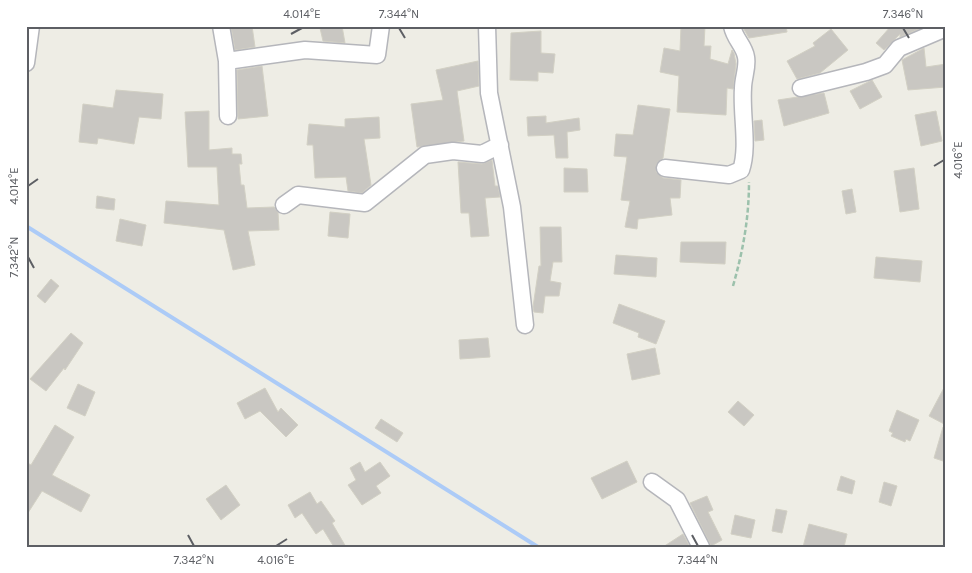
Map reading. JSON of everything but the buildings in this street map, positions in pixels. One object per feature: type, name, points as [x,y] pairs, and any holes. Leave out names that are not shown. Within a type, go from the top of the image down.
[{"type":"street","points":[[26,63],[31,26]]},
{"type":"street","points":[[221,26],[227,61],[228,116]]},
{"type":"street","points":[[227,61],[305,50],[377,55],[381,26]]},
{"type":"street","points":[[487,26],[489,93],[512,207],[525,325]]},
{"type":"street","points":[[665,168],[729,175],[741,170],[745,159],[742,117],[746,61],[744,49],[734,39],[732,26]]},
{"type":"street","points":[[801,88],[866,72],[885,65],[899,48],[946,28]]},
{"type":"street","points":[[284,205],[298,195],[365,203],[425,155],[453,151],[482,154],[500,145]]},
{"type":"street","points":[[652,482],[677,500],[701,547]]},
{"type":"path","points":[[733,286],[744,247],[749,206],[748,179],[741,170]]},
{"type":"waterway","points":[[26,226],[538,547]]}]
